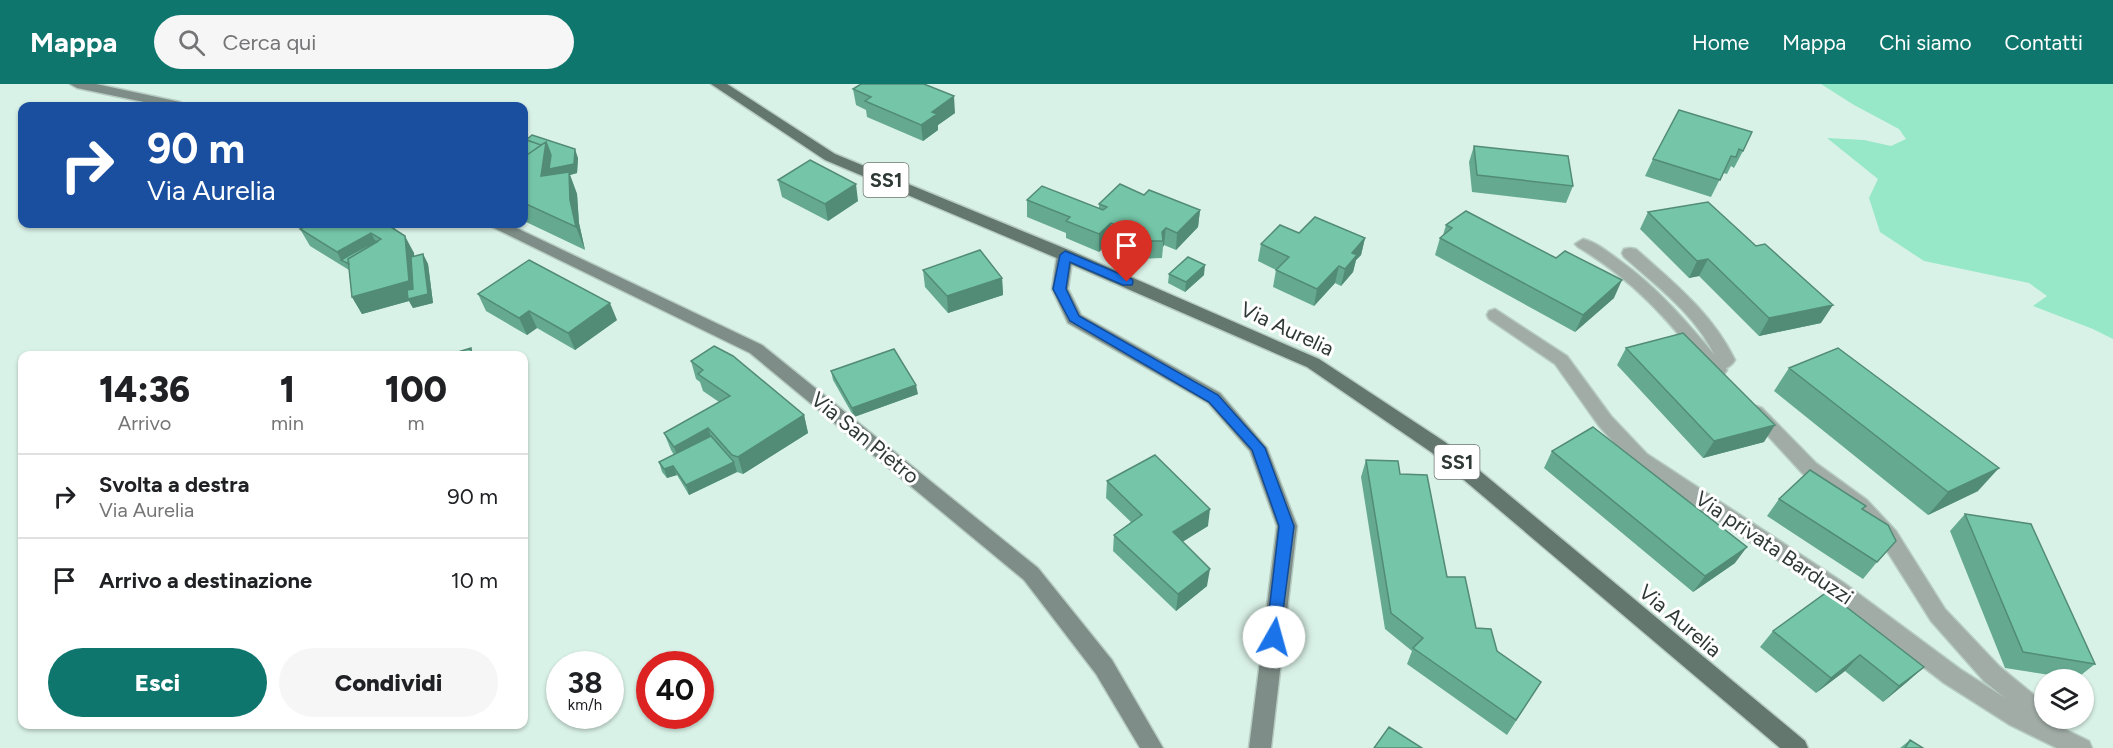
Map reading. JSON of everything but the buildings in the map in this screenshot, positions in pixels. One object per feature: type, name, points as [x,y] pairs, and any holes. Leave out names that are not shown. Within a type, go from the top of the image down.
[{"type":"main road","name":"Via Aurelia","points":[[718,84],[830,157],[1065,255],[1313,363],[1438,447],[1797,748]]},
{"type":"street","points":[[77,84],[161,102]]},
{"type":"street","name":"Via San Pietro","points":[[506,228],[756,349],[1031,574],[1104,667],[1152,748]]},
{"type":"street","points":[[1583,244],[1602,255],[1681,323],[1729,382]]},
{"type":"street","points":[[1630,252],[1695,313],[1721,347],[1726,360],[1714,366]]},
{"type":"street","points":[[1065,255],[1060,289],[1074,318],[1214,398],[1258,448],[1287,526],[1260,748]]},
{"type":"street","name":"Via privata Barduzzi","points":[[1495,315],[1561,360],[1584,389],[1605,422],[1640,459],[1837,589],[1952,676],[2018,718],[2081,748]]},
{"type":"street","points":[[1743,399],[1809,468],[1860,505],[1889,537],[1938,615],[1992,674],[2034,708]]},
{"type":"street","points":[[2064,729],[2091,748]]},
{"type":"shaded area","points":[[1821,84],[2113,84],[2113,339],[2033,306],[2047,296],[2029,283],[1924,261],[1880,232],[1869,198],[1878,179],[1827,138],[1864,140],[1891,146],[1906,139],[1899,129]]},
{"type":"route","points":[[1127,282],[1065,255],[1060,289],[1074,318],[1214,398],[1258,448],[1287,526],[1274,637]]}]
